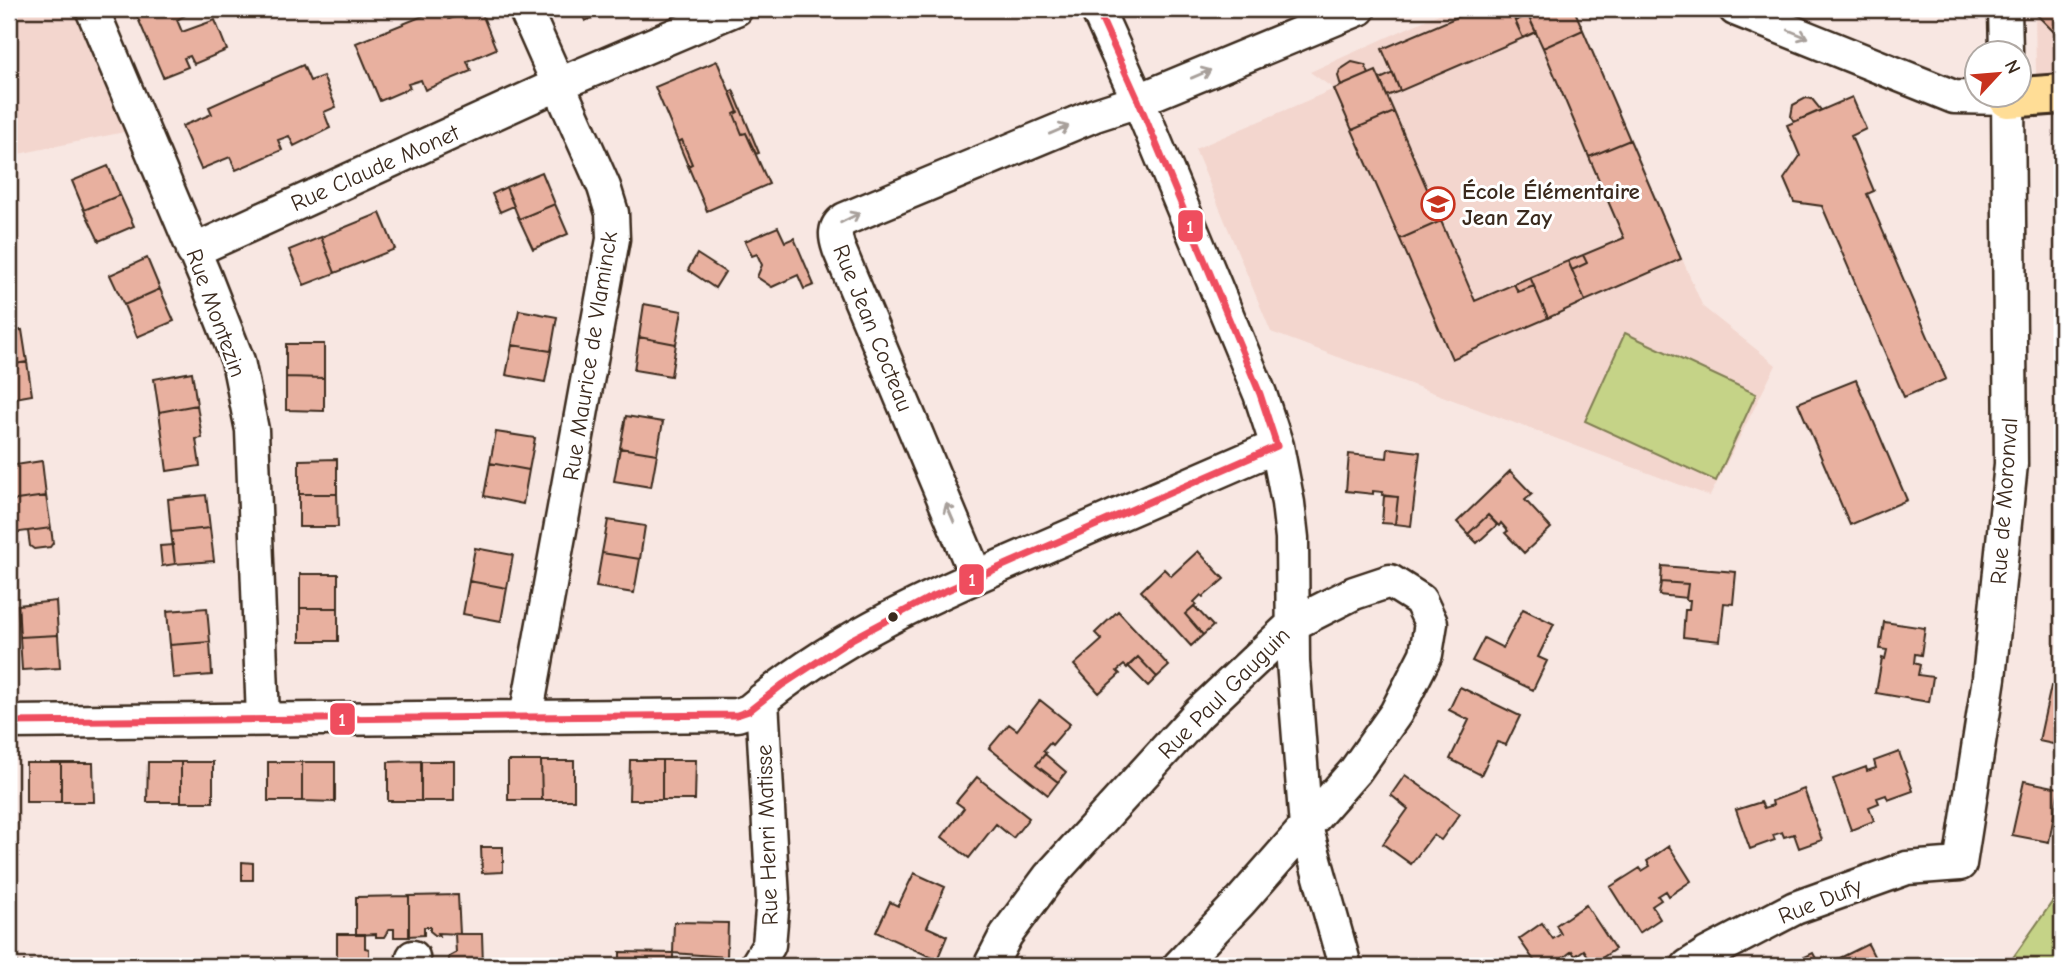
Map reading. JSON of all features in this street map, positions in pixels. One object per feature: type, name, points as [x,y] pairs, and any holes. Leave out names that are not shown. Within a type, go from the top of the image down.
[{"type":"main road","points":[[2032,95],[2062,94]]},
{"type":"street","name":"Rue Montezin","points":[[92,9],[238,361],[252,430],[263,719]]},
{"type":"street","name":"Rue Maurice de Vlaminck","points":[[525,9],[604,187],[611,213],[613,239],[526,718]]},
{"type":"street","name":"Rue Claude Monet","points":[[194,251],[557,85],[736,9]]},
{"type":"street","points":[[1097,9],[1138,100],[1260,394],[1277,446],[1292,538],[1293,662],[1306,827],[1345,966]]},
{"type":"street","points":[[1138,100],[1359,9]]},
{"type":"street","points":[[1734,9],[1954,97],[1962,97]]},
{"type":"street","points":[[2005,9],[2006,38]]},
{"type":"street","name":"Rue Jean Cocteau","points":[[976,576],[839,249],[835,239],[836,227],[845,219],[1095,115],[1138,100]]},
{"type":"street","name":"Rue de Moronval","points":[[1960,864],[1989,678],[2011,464],[2008,108]]},
{"type":"street","points":[[9,722],[737,715],[750,711],[849,640],[890,617],[976,576],[1277,446]]},
{"type":"street","name":"Rue Paul Gauguin","points":[[990,966],[1006,935],[1049,877],[1198,715],[1293,624],[1354,593],[1390,581],[1420,600],[1431,623],[1426,654],[1396,713],[1355,771],[1240,902],[1179,966]]},
{"type":"street","name":"Rue Henri Matisse","points":[[756,966],[769,945],[773,899],[762,700]]},
{"type":"street","name":"Rue Dufy","points":[[1688,966],[1795,908],[1907,868],[1960,864]]},
{"type":"path","points":[[9,962],[209,966]]},
{"type":"shaded area","points":[[9,9],[76,9],[124,132],[9,156]]},
{"type":"shaded area","name":"École Élémentaire Jean Zay","points":[[1450,9],[1574,9],[1703,307],[1776,365],[1710,496],[1271,332],[1195,149],[1334,89],[1310,72]]},
{"type":"shaded area","points":[[2035,9],[2062,9],[2062,76],[2036,75]]},
{"type":"green space","points":[[1625,333],[1756,394],[1716,481],[1585,421]]},
{"type":"green space","points":[[2062,888],[2062,966],[2007,966]]},
{"type":"building","points":[[134,9],[196,9],[177,20],[182,32],[215,20],[227,50],[194,64],[190,56],[184,58],[188,67],[163,77]]},
{"type":"building","points":[[445,9],[449,19],[480,9],[496,49],[467,61],[471,71],[425,90],[421,80],[408,84],[410,88],[380,101],[356,43]]},
{"type":"building","points":[[580,9],[613,9],[585,21]]},
{"type":"building","points":[[1476,9],[1510,9],[1523,38],[1400,91],[1382,49]]},
{"type":"building","points":[[1525,9],[1574,9],[1583,30],[1543,48]]},
{"type":"building","points":[[2035,9],[2062,9],[2062,40],[2036,14]]},
{"type":"building","points":[[1528,15],[1536,32],[1523,38],[1515,21]]},
{"type":"building","points":[[1583,30],[1630,140],[1589,157],[1543,48]]},
{"type":"building","points":[[717,61],[738,112],[734,114],[742,134],[746,133],[769,184],[707,211],[688,166],[692,164],[682,140],[678,142],[655,87]]},
{"type":"building","points":[[1352,62],[1365,65],[1369,74],[1341,86],[1338,76],[1340,70]]},
{"type":"building","points":[[303,65],[310,81],[323,76],[336,107],[324,112],[330,128],[294,146],[289,136],[278,140],[282,150],[236,170],[230,157],[201,169],[182,126],[212,114],[209,107]]},
{"type":"building","points":[[1376,71],[1394,112],[1352,130],[1334,89]]},
{"type":"building","points":[[1393,73],[1400,91],[1387,96],[1380,79]]},
{"type":"building","points":[[733,90],[759,153],[756,154],[746,133],[742,134],[734,114],[738,112],[730,92]]},
{"type":"building","points":[[1852,97],[1866,129],[1851,136],[1874,191],[1867,194],[1946,379],[1904,397],[1822,206],[1794,202],[1784,179],[1800,156],[1787,125]]},
{"type":"building","points":[[1806,98],[1812,99],[1821,110],[1794,122],[1791,116],[1793,105]]},
{"type":"building","points":[[1394,112],[1441,221],[1400,239],[1352,130]]},
{"type":"building","points":[[682,140],[692,164],[688,166],[678,142]]},
{"type":"building","points":[[1630,140],[1681,259],[1585,301],[1572,270],[1587,263],[1583,255],[1624,238],[1589,157]]},
{"type":"building","points":[[108,166],[120,195],[84,210],[72,181]]},
{"type":"building","points":[[542,172],[555,204],[519,219],[506,187]]},
{"type":"building","points":[[506,187],[514,206],[500,212],[492,194]]},
{"type":"building","points":[[120,195],[134,226],[99,241],[84,210]]},
{"type":"building","points":[[555,204],[568,234],[533,249],[519,219]]},
{"type":"building","points":[[380,213],[395,249],[335,273],[321,237]]},
{"type":"building","points":[[1441,221],[1475,301],[1514,284],[1518,292],[1534,286],[1548,318],[1452,359],[1400,239]]},
{"type":"building","points":[[778,227],[785,242],[794,238],[814,285],[804,289],[798,275],[772,287],[757,277],[762,265],[757,254],[752,256],[745,241]]},
{"type":"building","points":[[321,237],[335,273],[304,285],[289,250]]},
{"type":"building","points":[[697,254],[725,272],[715,288],[688,270]]},
{"type":"building","points":[[1583,255],[1587,263],[1572,270],[1568,261]]},
{"type":"building","points":[[147,258],[160,289],[124,305],[110,275]]},
{"type":"building","points":[[1568,261],[1585,301],[1548,318],[1530,277]]},
{"type":"building","points":[[1530,277],[1534,286],[1518,292],[1514,284]]},
{"type":"building","points":[[160,289],[174,321],[137,337],[124,305]]},
{"type":"building","points":[[644,304],[682,311],[676,344],[639,337]]},
{"type":"building","points":[[519,310],[557,317],[551,351],[512,345]]},
{"type":"building","points":[[22,330],[27,362],[9,365],[9,332]]},
{"type":"building","points":[[639,337],[676,344],[671,376],[634,370]]},
{"type":"building","points":[[286,344],[324,344],[324,378],[286,377]]},
{"type":"building","points":[[512,345],[551,351],[545,382],[506,375]]},
{"type":"building","points":[[27,362],[32,395],[9,399],[9,365]]},
{"type":"building","points":[[192,372],[197,405],[159,412],[154,379]]},
{"type":"building","points":[[286,377],[324,378],[324,411],[286,410]]},
{"type":"building","points":[[1856,380],[1907,500],[1850,525],[1798,403]]},
{"type":"building","points":[[197,405],[202,438],[196,439],[200,466],[167,471],[159,412]]},
{"type":"building","points":[[626,416],[663,422],[657,454],[620,448]]},
{"type":"building","points":[[496,432],[535,438],[529,470],[490,463]]},
{"type":"building","points":[[620,448],[657,454],[651,487],[614,481]]},
{"type":"building","points":[[1388,448],[1420,452],[1411,526],[1395,524],[1398,497],[1382,495],[1383,492],[1373,491],[1373,494],[1346,491],[1349,454],[1387,458]]},
{"type":"building","points":[[337,459],[337,494],[299,494],[299,460]]},
{"type":"building","points":[[42,461],[46,496],[9,501],[9,466]]},
{"type":"building","points":[[490,463],[529,470],[523,504],[484,496]]},
{"type":"building","points":[[1510,471],[1532,494],[1525,500],[1551,528],[1524,553],[1505,533],[1508,531],[1501,523],[1499,526],[1488,515],[1468,534],[1457,522]]},
{"type":"building","points":[[299,494],[337,494],[338,527],[299,527]]},
{"type":"building","points":[[206,495],[210,528],[171,532],[168,499]]},
{"type":"building","points":[[46,496],[51,528],[13,533],[9,501]]},
{"type":"building","points":[[1384,496],[1398,497],[1395,524],[1382,523]]},
{"type":"building","points":[[1488,515],[1497,525],[1477,543],[1468,534]]},
{"type":"building","points":[[608,520],[645,526],[640,559],[602,553]]},
{"type":"building","points":[[51,528],[53,543],[50,547],[34,549],[30,546],[28,531]]},
{"type":"building","points":[[210,528],[214,561],[175,564],[171,532]]},
{"type":"building","points":[[173,545],[175,564],[162,566],[160,546]]},
{"type":"building","points":[[475,548],[513,555],[507,588],[469,581]]},
{"type":"building","points":[[1198,551],[1224,579],[1203,597],[1201,595],[1185,614],[1203,635],[1191,646],[1141,591],[1164,569],[1171,576]]},
{"type":"building","points":[[602,553],[640,559],[634,593],[596,587]]},
{"type":"building","points":[[1662,566],[1736,572],[1733,604],[1724,603],[1720,641],[1683,637],[1685,610],[1689,610],[1690,600],[1686,600],[1688,584],[1661,582]]},
{"type":"building","points":[[300,574],[338,574],[338,608],[300,608]]},
{"type":"building","points":[[469,581],[507,588],[501,621],[463,614]]},
{"type":"building","points":[[1661,582],[1688,584],[1686,598],[1659,595]]},
{"type":"building","points":[[56,601],[58,635],[20,637],[18,605]]},
{"type":"building","points":[[1194,606],[1213,626],[1203,635],[1185,614]]},
{"type":"building","points":[[207,608],[210,642],[170,645],[167,611]]},
{"type":"building","points":[[300,608],[338,608],[338,641],[300,641]]},
{"type":"building","points":[[1523,609],[1554,624],[1538,657],[1547,661],[1533,690],[1472,661],[1484,638],[1503,648]]},
{"type":"building","points":[[1118,611],[1169,666],[1157,677],[1138,657],[1127,668],[1124,665],[1117,671],[1120,674],[1099,693],[1074,665],[1102,640],[1095,633]]},
{"type":"building","points":[[1884,622],[1925,628],[1921,655],[1915,654],[1914,663],[1920,665],[1918,675],[1933,677],[1929,702],[1876,693],[1882,658],[1885,659],[1887,650],[1880,649]]},
{"type":"building","points":[[58,635],[60,668],[22,670],[20,637]]},
{"type":"building","points":[[210,642],[212,675],[173,678],[170,645]]},
{"type":"building","points":[[1138,657],[1157,677],[1148,686],[1128,666]]},
{"type":"building","points":[[2051,686],[2062,689],[2062,746],[2039,741]]},
{"type":"building","points":[[1460,687],[1520,716],[1506,745],[1497,742],[1481,775],[1450,759],[1469,720],[1449,710]]},
{"type":"building","points":[[1040,700],[1070,724],[1052,745],[1050,743],[1043,751],[1046,753],[1036,765],[1058,782],[1048,795],[989,748],[1009,724],[1017,730]]},
{"type":"building","points":[[1899,752],[1913,791],[1888,800],[1886,795],[1877,798],[1879,803],[1869,807],[1874,821],[1851,830],[1833,779],[1866,767],[1867,771],[1876,768],[1874,761]]},
{"type":"building","points":[[1045,754],[1066,772],[1058,782],[1036,765]]},
{"type":"building","points":[[630,760],[662,760],[662,800],[629,800]]},
{"type":"building","points":[[662,760],[696,760],[695,800],[662,800]]},
{"type":"building","points":[[421,761],[421,801],[388,801],[388,762]]},
{"type":"building","points":[[421,761],[454,761],[454,801],[421,801]]},
{"type":"building","points":[[508,761],[541,761],[542,800],[508,800]]},
{"type":"building","points":[[541,761],[574,761],[574,800],[542,800]]},
{"type":"building","points":[[148,762],[181,762],[181,802],[147,802]]},
{"type":"building","points":[[181,762],[213,762],[213,802],[181,802]]},
{"type":"building","points":[[268,762],[302,762],[302,801],[268,801]]},
{"type":"building","points":[[302,762],[335,762],[335,802],[302,801]]},
{"type":"building","points":[[26,763],[61,763],[61,802],[26,802]]},
{"type":"building","points":[[61,763],[93,763],[94,802],[61,802]]},
{"type":"building","points":[[1405,775],[1460,814],[1441,840],[1433,835],[1411,864],[1383,844],[1408,809],[1391,795]]},
{"type":"building","points":[[977,777],[1029,818],[1013,838],[996,824],[969,858],[942,837],[964,808],[956,802]]},
{"type":"building","points":[[2024,781],[2059,788],[2049,842],[2012,835]]},
{"type":"building","points":[[1804,789],[1822,840],[1799,848],[1794,834],[1784,837],[1782,832],[1773,835],[1775,840],[1750,849],[1736,810],[1761,802],[1764,808],[1773,805],[1772,801]]},
{"type":"building","points":[[1669,846],[1691,881],[1669,896],[1666,891],[1658,896],[1661,900],[1652,906],[1660,919],[1639,933],[1610,887],[1640,868],[1642,871],[1650,866],[1647,861]]},
{"type":"building","points":[[481,847],[503,847],[503,872],[482,873]]},
{"type":"building","points":[[242,862],[253,863],[253,880],[242,880]]},
{"type":"building","points":[[914,873],[945,887],[927,927],[947,936],[937,960],[876,932],[890,902],[898,906]]},
{"type":"building","points":[[458,895],[460,934],[438,933],[439,936],[430,931],[430,927],[424,927],[424,935],[409,936],[409,896]]},
{"type":"building","points":[[409,896],[409,937],[394,937],[394,929],[389,929],[384,937],[376,937],[376,934],[356,935],[356,897]]},
{"type":"building","points":[[1586,905],[1615,949],[1593,964],[1584,950],[1575,956],[1572,951],[1553,966],[1538,966],[1519,939],[1542,923],[1553,939],[1561,934],[1556,925]]},
{"type":"building","points":[[674,922],[728,923],[727,957],[673,953]]},
{"type":"building","points":[[337,934],[365,934],[365,948],[369,949],[369,966],[337,966]]},
{"type":"building","points":[[455,934],[482,934],[483,965],[506,966],[449,966],[449,957],[456,953]]},
{"type":"building","points":[[1868,944],[1879,966],[1837,966],[1841,964],[1838,959]]},
{"type":"building","points":[[620,952],[673,953],[673,966],[620,966]]},
{"type":"building","points":[[1813,953],[1820,966],[1791,966],[1790,964]]},
{"type":"transit line","name":"1","points":[[1097,9],[1138,100],[1260,394],[1277,446]]},
{"type":"transit line","name":"1","points":[[9,722],[737,715],[749,711],[782,685],[852,639],[927,599],[1277,446]]},
{"type":"place","name":"École Élémentaire Jean Zay","points":[[1438,204]]}]
